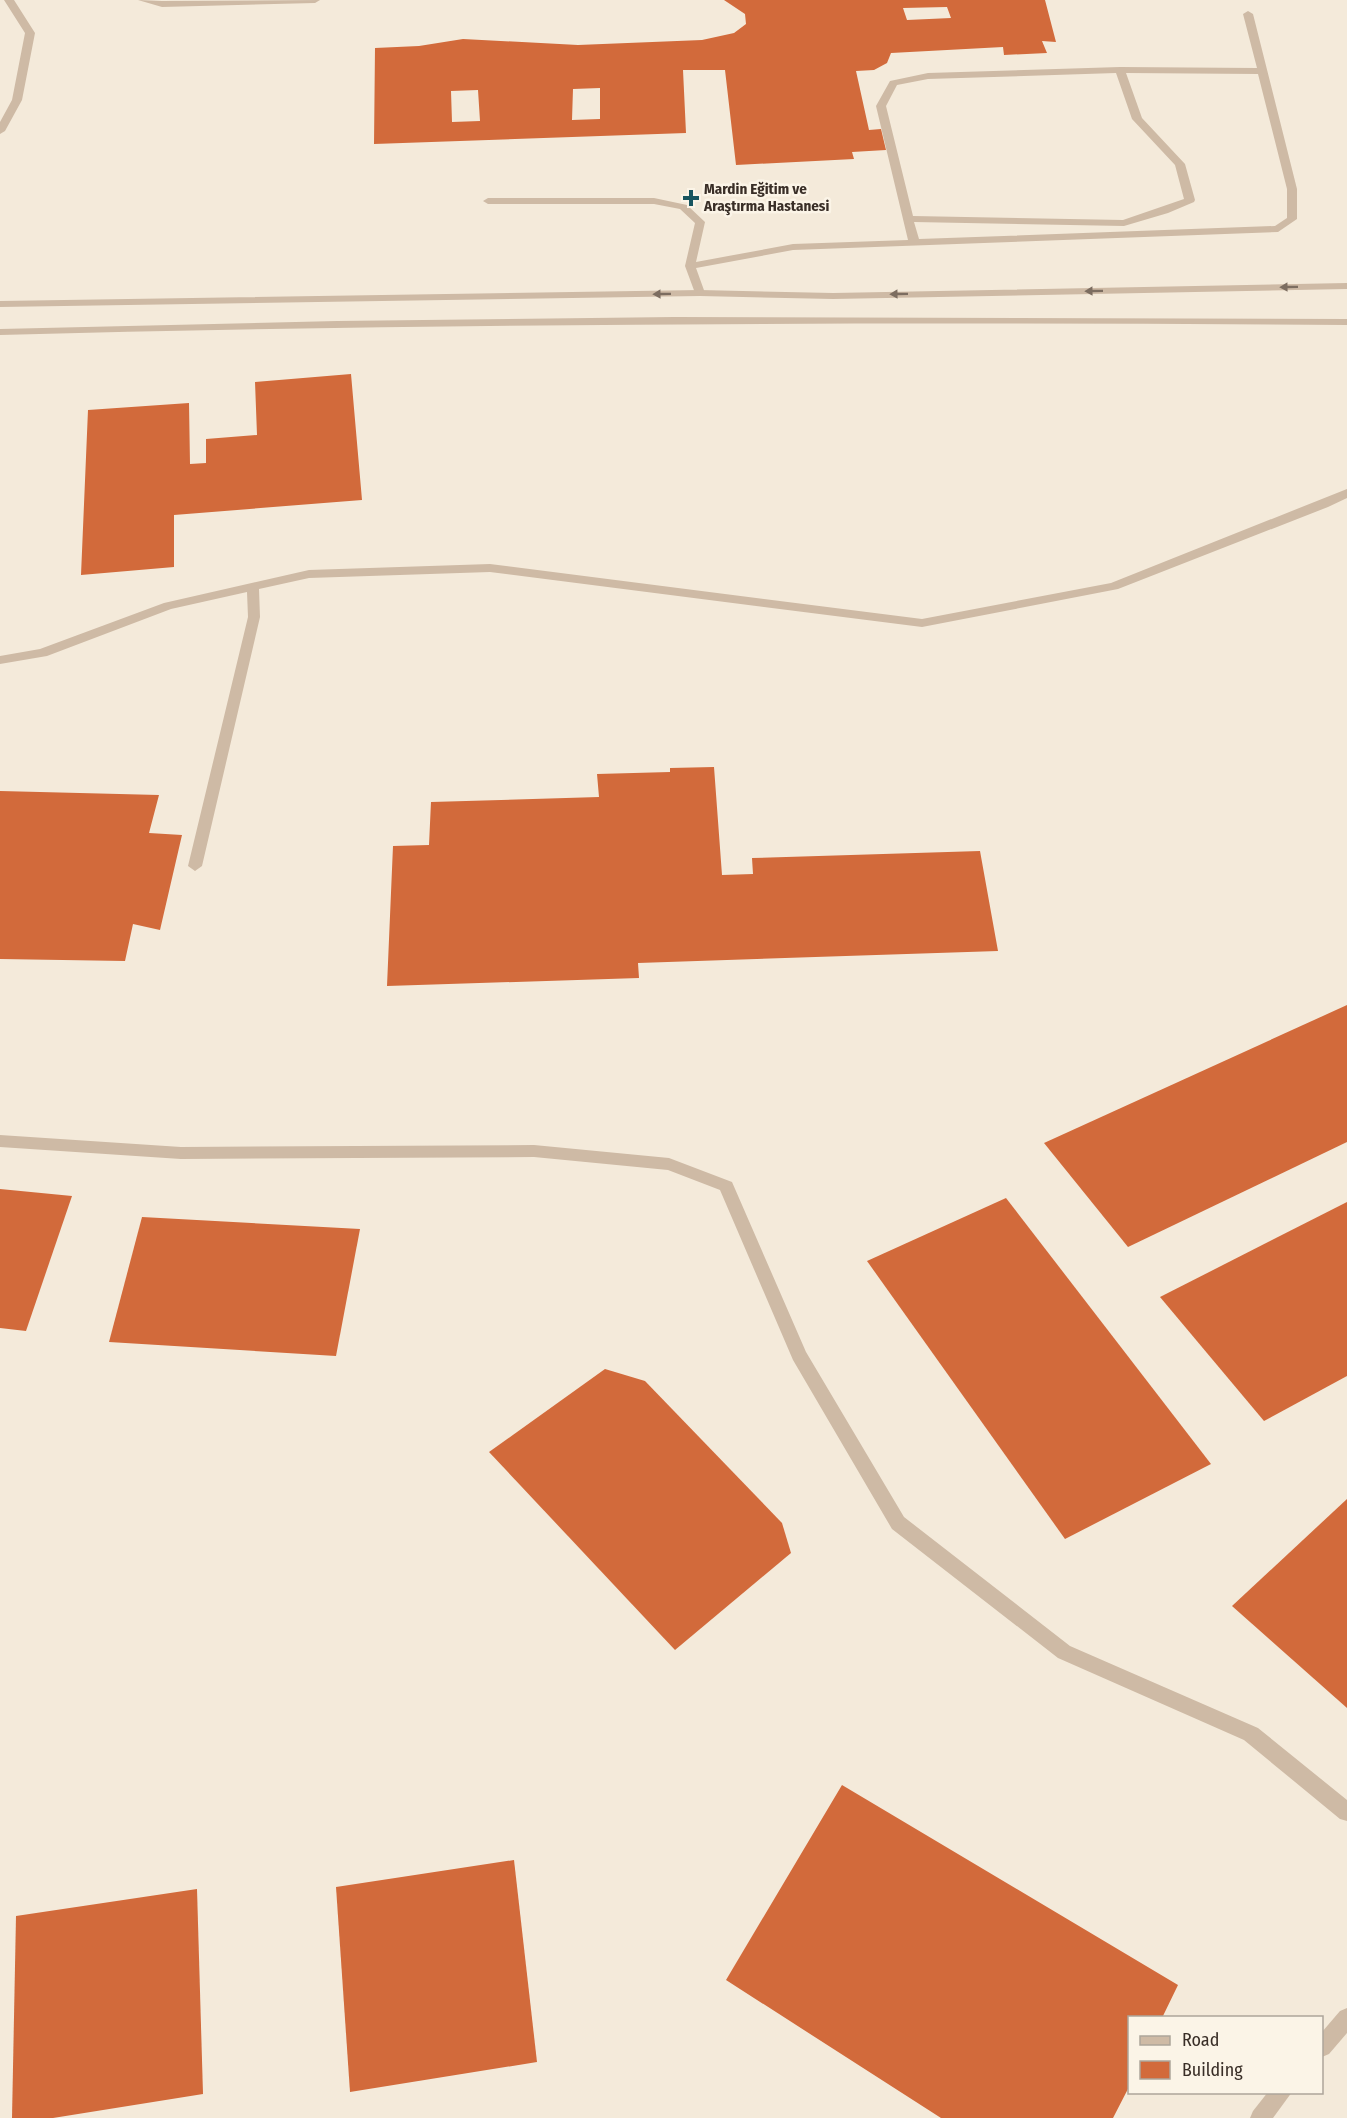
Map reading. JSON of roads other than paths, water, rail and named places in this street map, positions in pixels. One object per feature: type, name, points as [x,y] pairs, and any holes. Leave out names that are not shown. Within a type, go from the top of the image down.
[{"type":"street","points":[[0,131],[17,100],[30,33],[9,0]]},
{"type":"street","points":[[142,0],[162,4],[215,0],[315,0]]},
{"type":"street","points":[[690,266],[793,247],[1278,229],[1292,219],[1292,189],[1248,14]]},
{"type":"street","points":[[914,242],[881,106],[893,83],[928,76],[1120,69],[1263,71]]},
{"type":"street","points":[[908,219],[1124,223],[1164,212],[1190,200],[1180,164],[1137,119],[1120,69]]},
{"type":"street","points":[[488,201],[654,201],[683,207],[700,222],[690,266],[700,307]]},
{"type":"street","points":[[0,332],[700,307],[832,296],[1347,286]]},
{"type":"street","points":[[0,304],[700,307],[1347,322]]},
{"type":"street","points":[[0,660],[42,653],[168,606],[309,574],[490,568],[922,623],[1114,586],[1347,493]]},
{"type":"street","points":[[195,866],[254,617],[253,586]]},
{"type":"street","points":[[0,1141],[181,1153],[534,1151],[669,1164],[726,1186],[799,1355],[898,1523],[1064,1652],[1251,1734],[1347,1812]]},
{"type":"street","points":[[1323,2046],[1347,2018]]},
{"type":"street","points":[[1260,2118],[1280,2094]]},
{"type":"place","name":"Mardin Eğitim ve Araştırma Hastanesi","points":[[691,198]]}]
